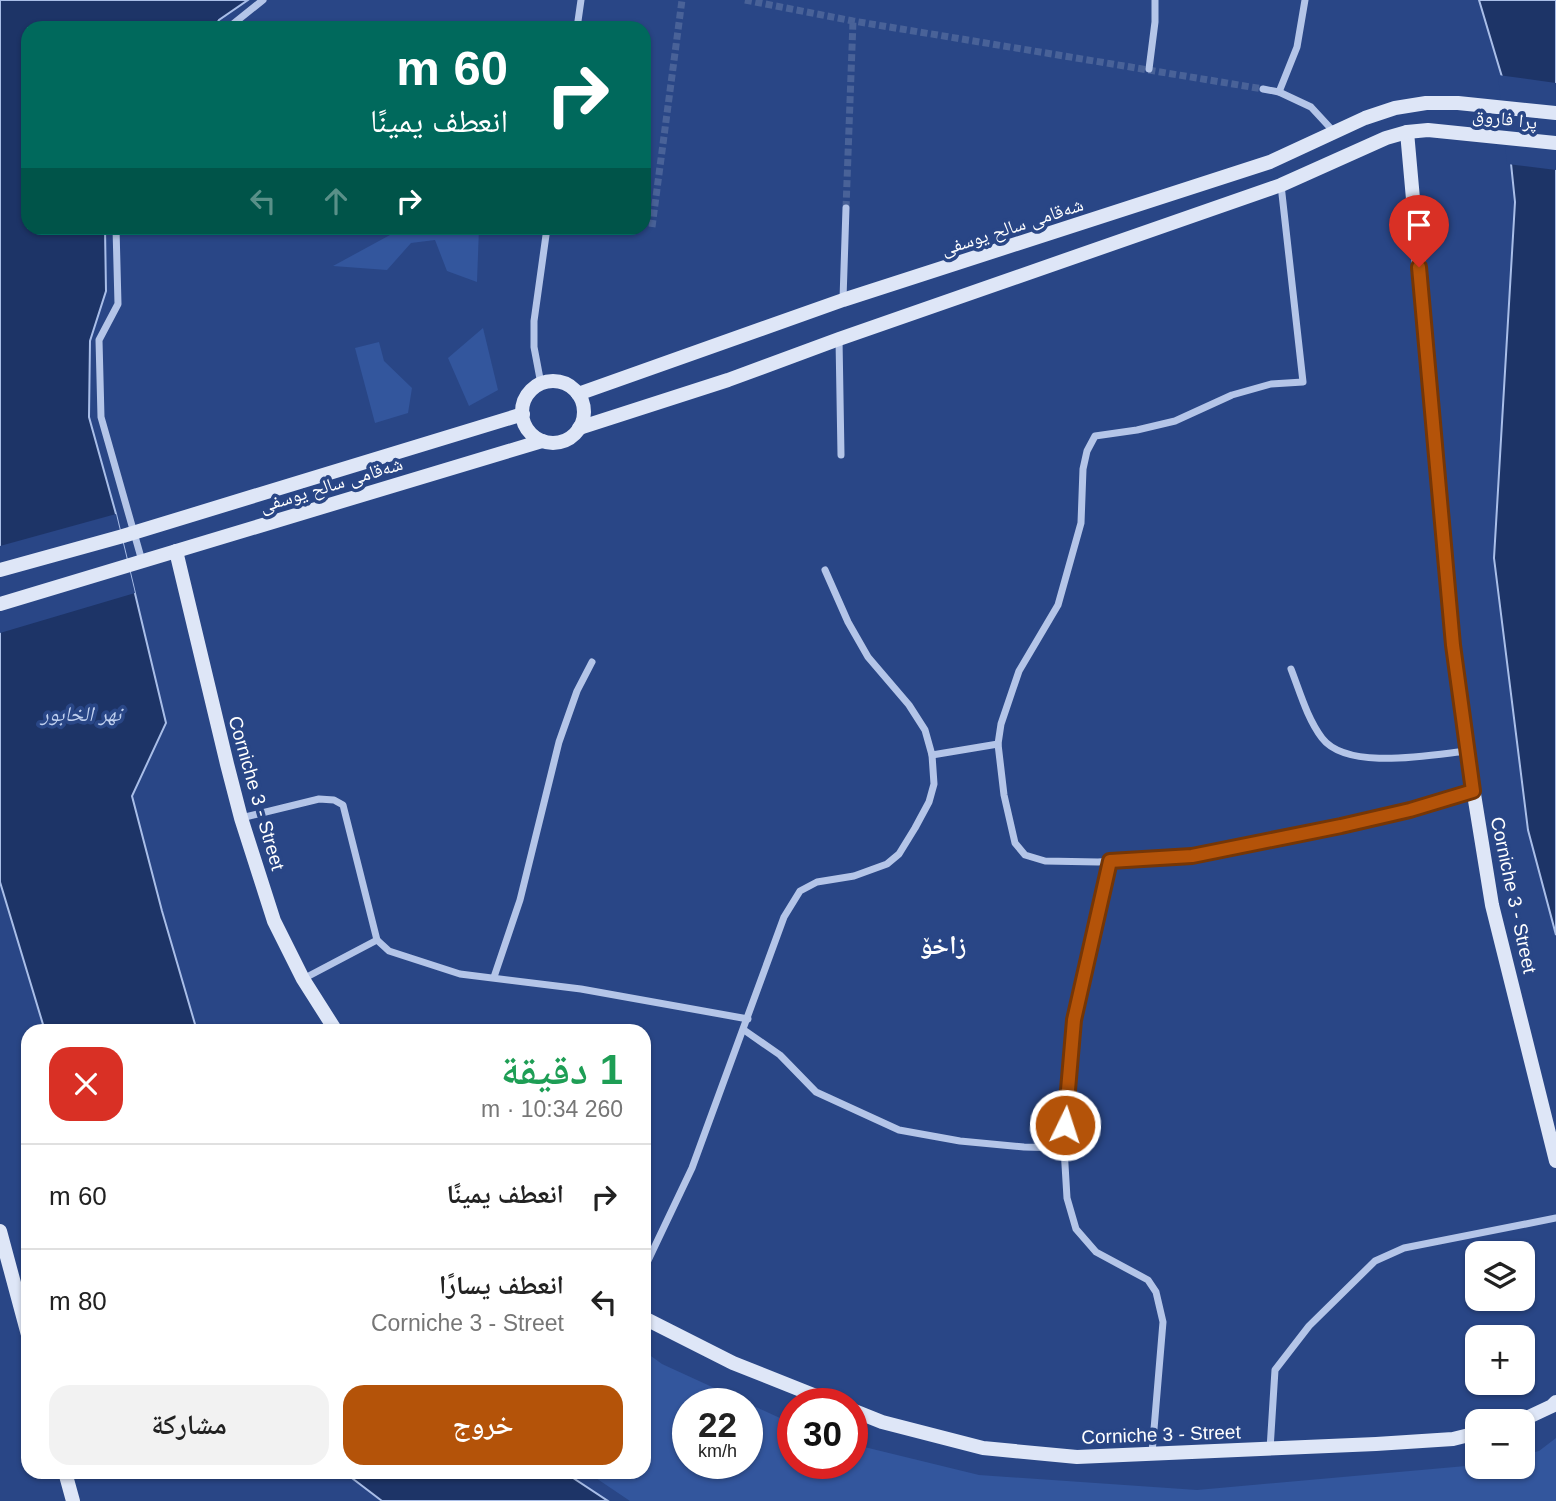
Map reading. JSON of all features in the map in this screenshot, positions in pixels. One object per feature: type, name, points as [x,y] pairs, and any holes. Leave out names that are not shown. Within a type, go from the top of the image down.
[{"type":"main road","name":"شەقامی سالح یوسفی","points":[[578,394],[843,300],[1270,162],[1365,118],[1395,108],[1426,103],[1458,103]]},
{"type":"main road","name":"پرا فاروق","points":[[1458,103],[1556,113]]},
{"type":"main road","name":"پرا فاروق","points":[[1407,132],[1449,131],[1556,143]]},
{"type":"main road","points":[[579,428],[728,380],[1281,185],[1386,138],[1407,132]]},
{"type":"main road","name":"Corniche 3 - Street","points":[[1407,132],[1453,645],[1467,751],[1492,905],[1556,1161]]},
{"type":"main road","points":[[557,381],[572,387],[578,394],[582,400],[584,414],[574,434],[559,442],[542,440],[527,428],[523,405],[532,389],[557,381]]},
{"type":"main road","name":"شەقامی سالح یوسفی","points":[[0,570],[129,535],[523,414]]},
{"type":"main road","name":"شەقامی سالح یوسفی","points":[[0,604],[542,440]]},
{"type":"main road","name":"Corniche 3 - Street","points":[[176,551],[241,818],[274,921],[303,979],[332,1024]]},
{"type":"main road","points":[[0,1231],[21,1309]]},
{"type":"main road","points":[[651,1322],[733,1363],[796,1388]]},
{"type":"main road","points":[[1535,1414],[1556,1402]]},
{"type":"main road","name":"Corniche 3 - Street","points":[[868,1416],[983,1448],[1077,1457],[1270,1449],[1453,1439],[1465,1436]]},
{"type":"main road","points":[[67,1479],[73,1501]]},
{"type":"street","points":[[237,21],[263,0]]},
{"type":"street","points":[[578,21],[581,0]]},
{"type":"street","points":[[1149,69],[1155,0]]},
{"type":"street","points":[[1279,92],[1297,47],[1305,0]]},
{"type":"street","points":[[1263,89],[1279,92],[1311,107],[1335,133]]},
{"type":"street","points":[[1281,185],[1303,382],[1271,384],[1232,395],[1175,421],[1095,436],[1087,451],[1083,469],[1081,523],[1058,605],[1019,671],[998,744],[1004,796],[1015,843],[1025,855],[1045,861],[1110,861],[1192,856],[1341,826],[1410,810],[1473,791]]},
{"type":"street","points":[[843,300],[846,208]]},
{"type":"street","points":[[116,235],[118,304],[99,340],[101,417],[137,563]]},
{"type":"street","points":[[541,384],[534,347],[534,321],[546,235]]},
{"type":"street","points":[[839,339],[841,455]]},
{"type":"street","points":[[651,1254],[692,1168],[784,917],[800,891],[817,882],[854,876],[887,864],[899,854],[929,802],[934,784],[932,755],[925,730],[909,705],[868,657],[848,622],[825,570]]},
{"type":"street","points":[[494,977],[520,900],[559,742],[577,691],[592,662]]},
{"type":"street","points":[[1291,669],[1310,718],[1323,740],[1338,751],[1363,757],[1401,758],[1467,751]]},
{"type":"street","points":[[932,755],[998,744]]},
{"type":"street","points":[[241,818],[319,799],[334,800],[343,805],[377,940],[390,951],[460,974],[581,989],[748,1019]]},
{"type":"street","points":[[1110,861],[1074,1020],[1064,1148],[1068,1198],[1076,1229],[1096,1252],[1149,1280],[1156,1292],[1163,1322],[1152,1454]]},
{"type":"street","points":[[303,979],[377,940]]},
{"type":"street","points":[[744,1030],[780,1055],[816,1092],[899,1130],[960,1141],[1064,1148]]},
{"type":"street","points":[[1270,1449],[1275,1370],[1309,1326],[1375,1261],[1404,1248],[1556,1218]]},
{"type":"shaded area","points":[[390,235],[479,235],[477,282],[447,271],[435,240],[411,243],[387,270],[333,266]]},
{"type":"shaded area","points":[[483,328],[498,390],[469,406],[448,358]]},
{"type":"shaded area","points":[[379,342],[384,361],[412,388],[408,413],[375,423],[355,348]]},
{"type":"shaded area","points":[[651,1356],[662,1364],[714,1388],[672,1388],[672,1479],[763,1479],[763,1410],[777,1417],[777,1479],[868,1479],[868,1448],[979,1475],[1197,1490],[1465,1466],[1465,1479],[1535,1479],[1535,1452],[1556,1438],[1556,1501],[630,1501],[597,1479],[651,1479]]},
{"type":"water","name":"نهر الخابور","points":[[0,0],[248,0],[218,21],[21,21],[21,235],[105,235],[106,291],[90,341],[89,417],[116,514],[166,723],[132,796],[195,1024],[43,1024],[0,882]]},
{"type":"water","points":[[1479,0],[1556,0],[1556,935],[1528,830],[1494,558],[1515,202],[1502,77]]},
{"type":"water","points":[[353,1479],[575,1479],[608,1501],[382,1501]]},
{"type":"pier","points":[[1498,75],[1556,83],[1556,170],[1507,164]]},
{"type":"pier","points":[[116,514],[135,593],[0,633],[0,546]]},
{"type":"tunnel","points":[[652,227],[682,0]]},
{"type":"tunnel","points":[[745,0],[853,21],[1263,89]]},
{"type":"tunnel","points":[[846,208],[853,21]]},
{"type":"district","name":"زاخۆ","points":[[943,945]]},
{"type":"route","points":[[1065,1125],[1074,1020],[1110,861],[1192,856],[1341,826],[1410,810],[1473,791],[1453,645],[1419,267]]}]
